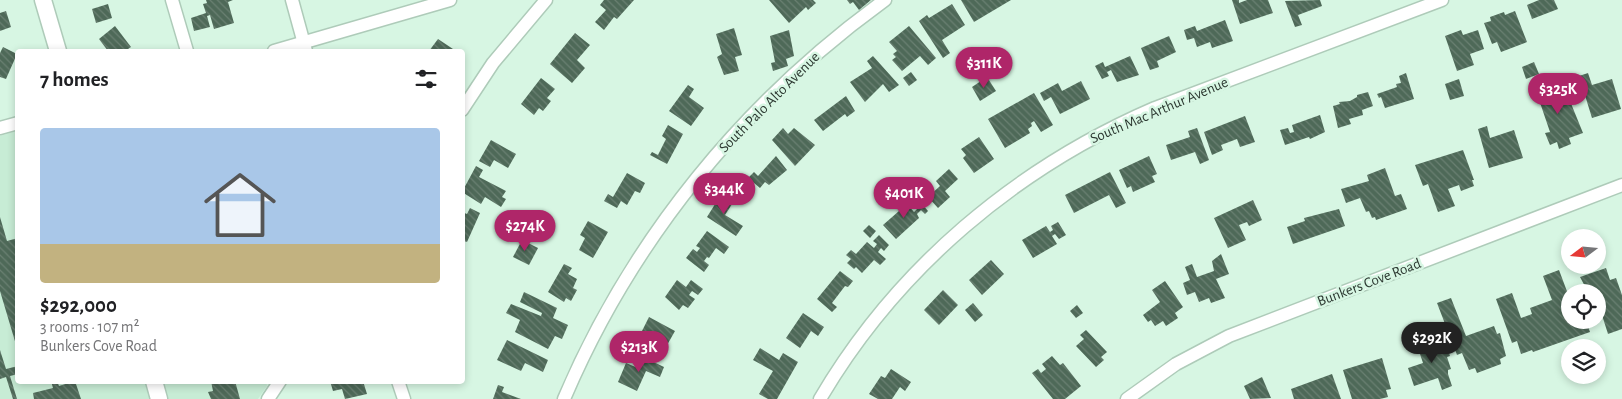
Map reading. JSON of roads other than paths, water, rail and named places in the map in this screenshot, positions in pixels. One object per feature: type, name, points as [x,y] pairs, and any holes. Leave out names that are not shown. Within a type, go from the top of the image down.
[{"type":"street","points":[[43,0],[57,49]]},
{"type":"street","points":[[172,0],[186,49]]},
{"type":"street","points":[[292,0],[305,47]]},
{"type":"street","points":[[290,49],[305,47],[450,0]]},
{"type":"street","points":[[465,105],[493,63],[546,0]]},
{"type":"street","name":"South Palo Alto Avenue","points":[[564,399],[617,292],[652,236],[682,195],[729,139],[785,82],[840,34],[885,0]]},
{"type":"street","name":"South Mac Arthur Avenue","points":[[820,399],[860,338],[906,283],[991,204],[1062,154],[1108,129],[1155,108],[1442,0]]},
{"type":"street","points":[[0,128],[15,124]]},
{"type":"street","name":"Bunkers Cove Road","points":[[1127,399],[1176,364],[1229,336],[1622,185]]},
{"type":"street","points":[[155,384],[159,399]]},
{"type":"street","points":[[268,399],[278,384]]},
{"type":"street","points":[[399,384],[404,399]]}]
